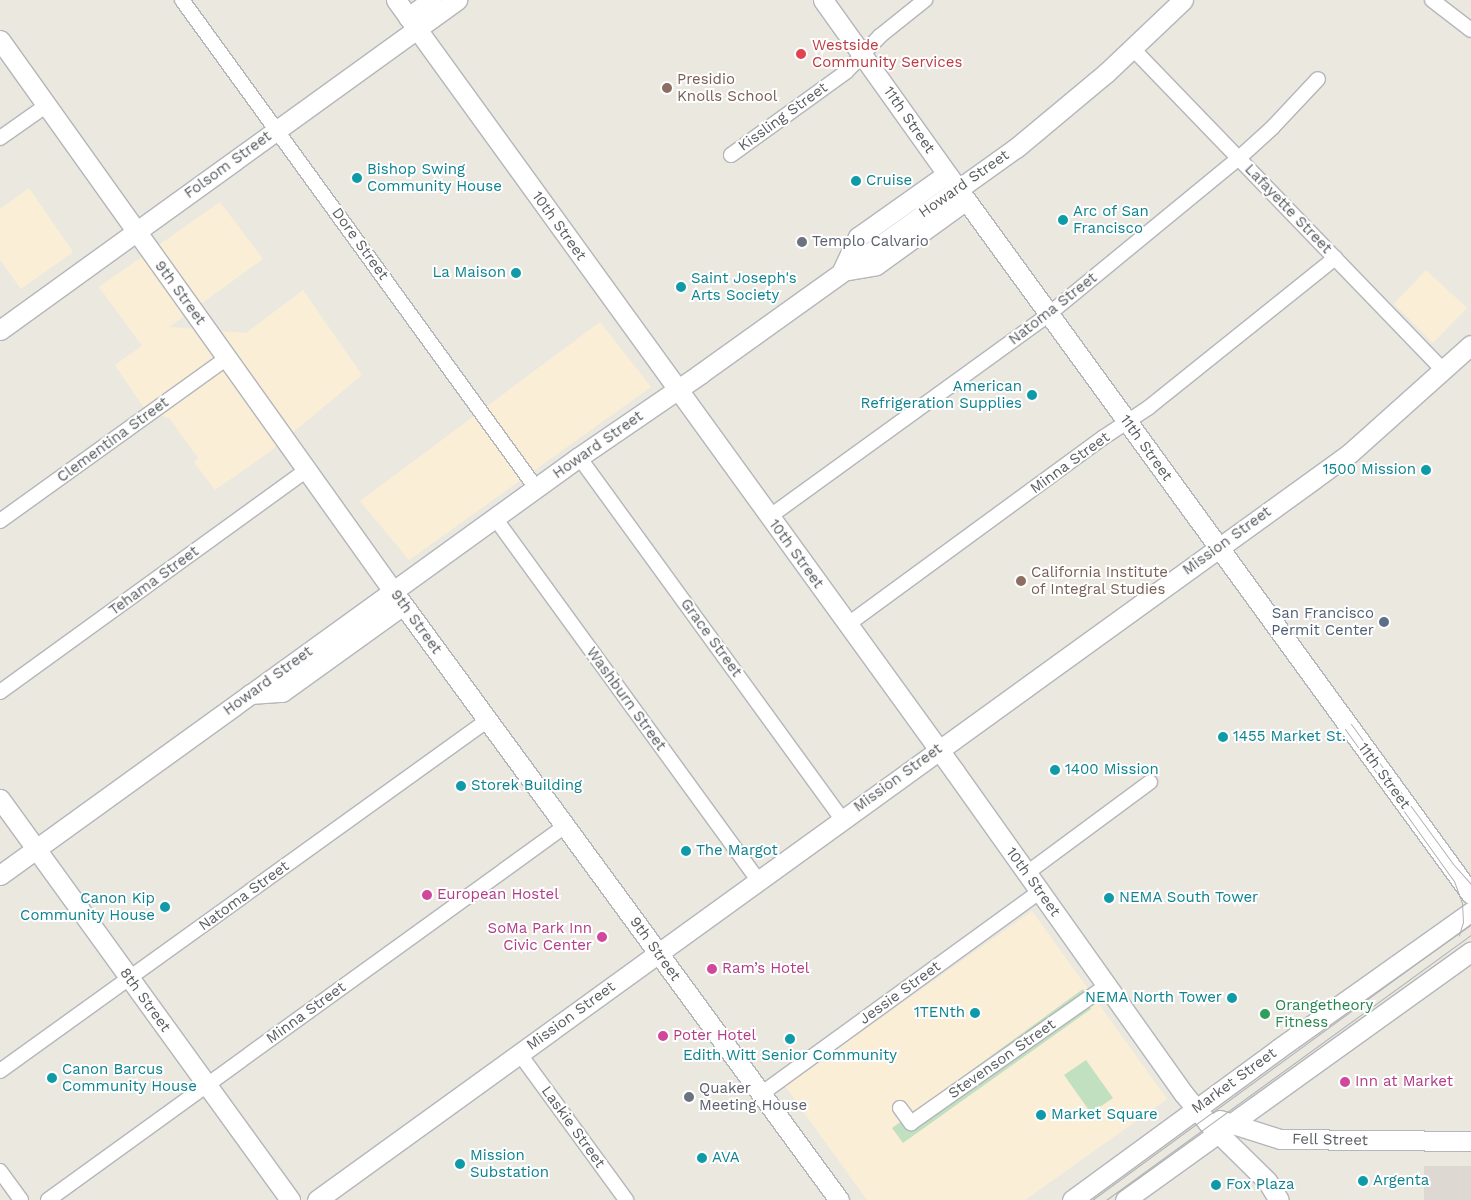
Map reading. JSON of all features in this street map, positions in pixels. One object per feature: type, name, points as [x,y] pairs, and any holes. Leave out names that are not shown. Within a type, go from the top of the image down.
[{"type":"main road","name":"10th Street","points":[[396,0],[938,749],[1195,1109],[1223,1128],[1279,1200]]},
{"type":"main road","points":[[412,23],[432,0]]},
{"type":"main road","name":"Folsom Street","points":[[0,330],[277,130],[412,23],[456,0]]},
{"type":"main road","name":"11th Street","points":[[823,0],[1471,894]]},
{"type":"main road","name":"Howard Street","points":[[0,875],[250,694],[398,598],[495,518],[536,488],[677,390],[957,187],[1046,125],[1133,49],[1183,0]]},
{"type":"main road","name":"9th Street","points":[[0,40],[398,598],[839,1200]]},
{"type":"main road","name":"Mission Street","points":[[317,1200],[938,749],[1350,453],[1471,345]]},
{"type":"main road","name":"8th Street","points":[[0,800],[290,1200]]},
{"type":"main road","name":"Market Street","points":[[1072,1200],[1195,1109],[1471,912]]},
{"type":"main road","name":"Market Street","points":[[1125,1200],[1471,951]]},
{"type":"main road","name":"Fell Street","points":[[1223,1128],[1280,1139],[1471,1141]]},
{"type":"street","name":"Dore Street","points":[[182,0],[536,488]]},
{"type":"street","name":"Kissling Street","points":[[731,155],[846,72],[880,36],[925,0]]},
{"type":"street","points":[[1432,0],[1471,30]]},
{"type":"street","name":"Lafayette Street","points":[[1133,49],[1443,370]]},
{"type":"street","name":"Natoma Street","points":[[769,517],[1049,314],[1239,158],[1272,128],[1318,79]]},
{"type":"street","points":[[0,138],[47,105]]},
{"type":"street","name":"Minna Street","points":[[847,625],[1148,408],[1335,258]]},
{"type":"street","name":"Clementina Street","points":[[0,521],[227,358]]},
{"type":"street","name":"Grace Street","points":[[579,457],[842,819]]},
{"type":"street","name":"Tehama Street","points":[[0,692],[307,470]]},
{"type":"street","name":"Washburn Street","points":[[495,518],[758,880]]},
{"type":"street","name":"Natoma Street","points":[[0,1071],[488,720]]},
{"type":"street","points":[[1027,873],[1150,782]]},
{"type":"street","name":"Minna Street","points":[[48,1200],[565,826]]},
{"type":"street","name":"Jessie Street","points":[[761,1094],[1040,892]]},
{"type":"street","name":"Stevenson Street","points":[[900,1108],[911,1123],[1107,985]]},
{"type":"street","name":"Laskie Street","points":[[519,1053],[626,1200]]},
{"type":"street","points":[[0,1171],[21,1200]]},
{"type":"shaded area","points":[[29,188],[73,252],[21,289],[0,260],[0,209]]},
{"type":"shaded area","points":[[220,202],[263,259],[161,333],[170,327],[246,333],[303,290],[362,375],[268,453],[215,490],[194,462],[198,458],[170,419],[144,408],[115,365],[142,346],[99,287]]},
{"type":"shaded area","points":[[1426,270],[1467,308],[1433,343],[1394,304]]},
{"type":"shaded area","points":[[600,322],[651,387],[409,560],[360,501]]},
{"type":"shaded area","name":"Market Square","points":[[1032,911],[1167,1099],[1025,1200],[867,1200],[785,1086]]},
{"type":"shaded area","points":[[1424,1166],[1471,1166],[1471,1200],[1424,1200]]},
{"type":"green space","points":[[1083,989],[1091,1009],[903,1143],[892,1128]]},
{"type":"green space","points":[[1086,1060],[1113,1098],[1091,1113],[1064,1075]]},
{"type":"tram line","points":[[1351,724],[1453,864],[1471,884]]},
{"type":"tram line","points":[[1345,729],[1454,881],[1462,903],[1463,922],[1459,935]]},
{"type":"tram line","points":[[1092,1200],[1471,924]]},
{"type":"tram line","points":[[1106,1200],[1471,935]]},
{"type":"place","name":"Westside Community Services","points":[[801,54]]},
{"type":"place","name":"Presidio Knolls School","points":[[667,88]]},
{"type":"place","name":"Bishop Swing Community House","points":[[357,178]]},
{"type":"place","name":"Cruise","points":[[856,181]]},
{"type":"place","name":"Arc of San Francisco","points":[[1063,220]]},
{"type":"place","name":"Templo Calvario","points":[[802,242]]},
{"type":"place","name":"La Maison","points":[[516,273]]},
{"type":"place","name":"Saint Joseph's Arts Society","points":[[681,287]]},
{"type":"place","name":"American Refrigeration Supplies","points":[[1032,395]]},
{"type":"place","name":"1500 Mission","points":[[1426,470]]},
{"type":"place","name":"California Institute of Integral Studies","points":[[1021,581]]},
{"type":"place","name":"San Francisco Permit Center","points":[[1384,622]]},
{"type":"place","name":"1455 Market St.","points":[[1223,737]]},
{"type":"place","name":"1400 Mission","points":[[1055,770]]},
{"type":"place","name":"Storek Building","points":[[461,786]]},
{"type":"place","name":"The Margot","points":[[686,851]]},
{"type":"place","name":"European Hostel","points":[[427,895]]},
{"type":"place","name":"NEMA South Tower","points":[[1109,898]]},
{"type":"place","name":"Canon Kip Community House","points":[[165,907]]},
{"type":"place","name":"SoMa Park Inn Civic Center","points":[[602,937]]},
{"type":"place","name":"Ram’s Hotel","points":[[712,969]]},
{"type":"place","name":"NEMA North Tower","points":[[1232,998]]},
{"type":"place","name":"1TENth","points":[[975,1013]]},
{"type":"place","name":"Orangetheory Fitness","points":[[1265,1014]]},
{"type":"place","name":"Poter Hotel","points":[[663,1036]]},
{"type":"place","name":"Edith Witt Senior Community","points":[[790,1039]]},
{"type":"place","name":"Canon Barcus Community House","points":[[52,1078]]},
{"type":"place","name":"Inn at Market","points":[[1345,1082]]},
{"type":"place","name":"Quaker Meeting House","points":[[689,1097]]},
{"type":"place","name":"Market Square","points":[[1041,1115]]},
{"type":"place","name":"AVA","points":[[702,1158]]},
{"type":"place","name":"Mission Substation","points":[[460,1164]]},
{"type":"place","name":"Argenta","points":[[1363,1181]]},
{"type":"place","name":"Fox Plaza","points":[[1216,1185]]}]
